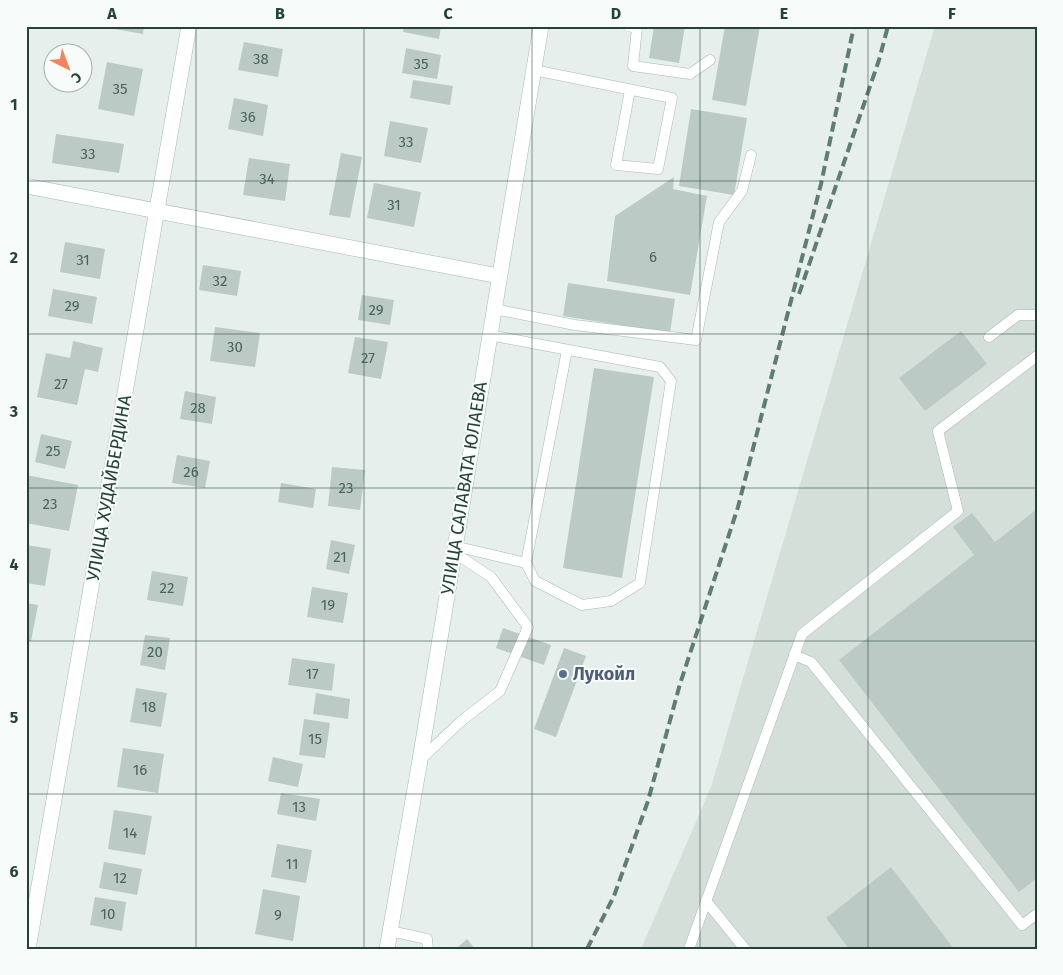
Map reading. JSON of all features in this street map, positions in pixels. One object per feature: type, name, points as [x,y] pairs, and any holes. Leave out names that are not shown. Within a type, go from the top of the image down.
[{"type":"street","name":"УЛИЦА ХУДАЙБЕРДИНА","points":[[28,949],[189,26]]},
{"type":"street","name":"УЛИЦА САЛАВАТА ЮЛАЕВА","points":[[387,949],[541,26]]},
{"type":"street","points":[[26,186],[499,276]]},
{"type":"lane","points":[[628,26],[637,28],[633,66],[690,74],[710,60]]},
{"type":"lane","points":[[534,70],[672,98],[658,169],[616,164],[630,90]]},
{"type":"lane","points":[[494,309],[575,325],[696,340],[719,222],[742,191],[750,155]]},
{"type":"lane","points":[[989,337],[1018,315],[1037,315]]},
{"type":"lane","points":[[489,335],[660,367],[671,381],[640,583],[611,601],[582,605],[535,581],[526,563],[567,350]]},
{"type":"lane","points":[[689,949],[802,634],[958,510],[938,431],[1037,356]]},
{"type":"lane","points":[[454,549],[526,563]]},
{"type":"lane","points":[[420,760],[460,722],[500,691],[528,627],[491,577],[454,549]]},
{"type":"lane","points":[[794,655],[811,662],[1022,925],[1037,914]]},
{"type":"lane","points":[[706,901],[745,949]]},
{"type":"lane","points":[[390,931],[427,939],[428,949]]},
{"type":"shaded area","points":[[935,26],[1037,26],[1037,949],[641,949],[711,787]]},
{"type":"building","points":[[109,26],[144,26],[143,34],[109,28]]},
{"type":"building","points":[[404,26],[441,26],[439,39],[403,32]]},
{"type":"building","points":[[654,26],[685,26],[679,63],[649,58]]},
{"type":"building","points":[[725,26],[760,26],[746,106],[712,100]]},
{"type":"building","points":[[244,42],[283,49],[278,77],[238,70]]},
{"type":"building","points":[[406,48],[441,55],[437,79],[402,73]]},
{"type":"building","points":[[107,62],[143,69],[134,116],[98,109]]},
{"type":"building","points":[[413,80],[453,86],[450,105],[410,98]]},
{"type":"building","points":[[234,98],[268,105],[263,136],[228,129]]},
{"type":"building","points":[[691,109],[747,118],[734,195],[679,186]]},
{"type":"building","points":[[390,121],[428,128],[421,163],[384,156]]},
{"type":"building","points":[[56,134],[124,144],[119,173],[52,163]]},
{"type":"building","points":[[341,153],[362,157],[350,218],[329,215]]},
{"type":"building","points":[[249,158],[290,164],[285,201],[243,195]]},
{"type":"building","points":[[674,177],[673,189],[707,196],[690,295],[607,281],[615,216]]},
{"type":"building","points":[[374,183],[421,192],[414,227],[367,218]]},
{"type":"building","points":[[65,242],[105,249],[100,279],[60,272]]},
{"type":"building","points":[[203,265],[241,271],[237,296],[199,290]]},
{"type":"building","points":[[568,283],[675,299],[670,333],[563,316]]},
{"type":"building","points":[[53,289],[97,297],[92,324],[48,316]]},
{"type":"building","points":[[362,295],[394,300],[390,325],[358,320]]},
{"type":"building","points":[[215,327],[260,333],[255,367],[210,361]]},
{"type":"building","points":[[961,331],[987,364],[925,411],[899,378]]},
{"type":"building","points":[[355,337],[388,342],[381,379],[348,373]]},
{"type":"building","points":[[73,341],[103,348],[98,372],[85,369],[77,405],[37,397],[46,353],[70,358]]},
{"type":"building","points":[[594,368],[654,377],[622,578],[563,568]]},
{"type":"building","points":[[185,391],[216,397],[212,424],[180,419]]},
{"type":"building","points":[[41,434],[72,441],[65,469],[35,462]]},
{"type":"building","points":[[177,455],[210,461],[205,488],[172,483]]},
{"type":"building","points":[[332,467],[365,470],[360,510],[328,506]]},
{"type":"building","points":[[26,475],[78,485],[69,531],[26,523]]},
{"type":"building","points":[[281,483],[316,489],[313,508],[278,502]]},
{"type":"building","points":[[1037,509],[1037,878],[1019,892],[839,660],[974,555],[953,527],[972,513],[995,542]]},
{"type":"building","points":[[331,540],[355,545],[349,574],[326,569]]},
{"type":"building","points":[[26,545],[51,549],[45,586],[26,583]]},
{"type":"building","points":[[152,571],[188,577],[183,606],[147,600]]},
{"type":"building","points":[[312,587],[348,593],[343,623],[307,617]]},
{"type":"building","points":[[26,603],[38,605],[31,641],[26,641]]},
{"type":"building","points":[[503,628],[551,645],[544,665],[496,648]]},
{"type":"building","points":[[145,635],[170,638],[165,670],[140,665]]},
{"type":"building","points":[[564,648],[586,656],[556,737],[534,729]]},
{"type":"building","points":[[292,658],[335,664],[332,691],[288,685]]},
{"type":"building","points":[[136,688],[167,693],[161,727],[130,722]]},
{"type":"building","points":[[316,693],[350,699],[348,719],[313,714]]},
{"type":"building","points":[[304,719],[330,723],[325,758],[299,755]]},
{"type":"building","points":[[123,748],[164,754],[158,793],[117,787]]},
{"type":"building","points":[[273,757],[303,764],[298,787],[268,781]]},
{"type":"building","points":[[281,793],[320,799],[316,821],[277,814]]},
{"type":"building","points":[[114,810],[152,816],[145,855],[108,849]]},
{"type":"building","points":[[277,844],[312,850],[306,883],[271,877]]},
{"type":"building","points":[[104,862],[142,869],[137,895],[99,888]]},
{"type":"building","points":[[891,867],[954,949],[849,949],[826,918]]},
{"type":"building","points":[[263,889],[300,896],[293,941],[255,934]]},
{"type":"building","points":[[95,897],[126,902],[122,931],[90,925]]},
{"type":"building","points":[[467,939],[475,949],[456,949]]},
{"type":"railway","points":[[587,949],[614,896],[648,801],[680,684],[738,507],[821,184],[854,26]]},
{"type":"railway","points":[[799,294],[879,60],[888,26]]},
{"type":"place","name":"Лукойл","points":[[563,674]]}]
